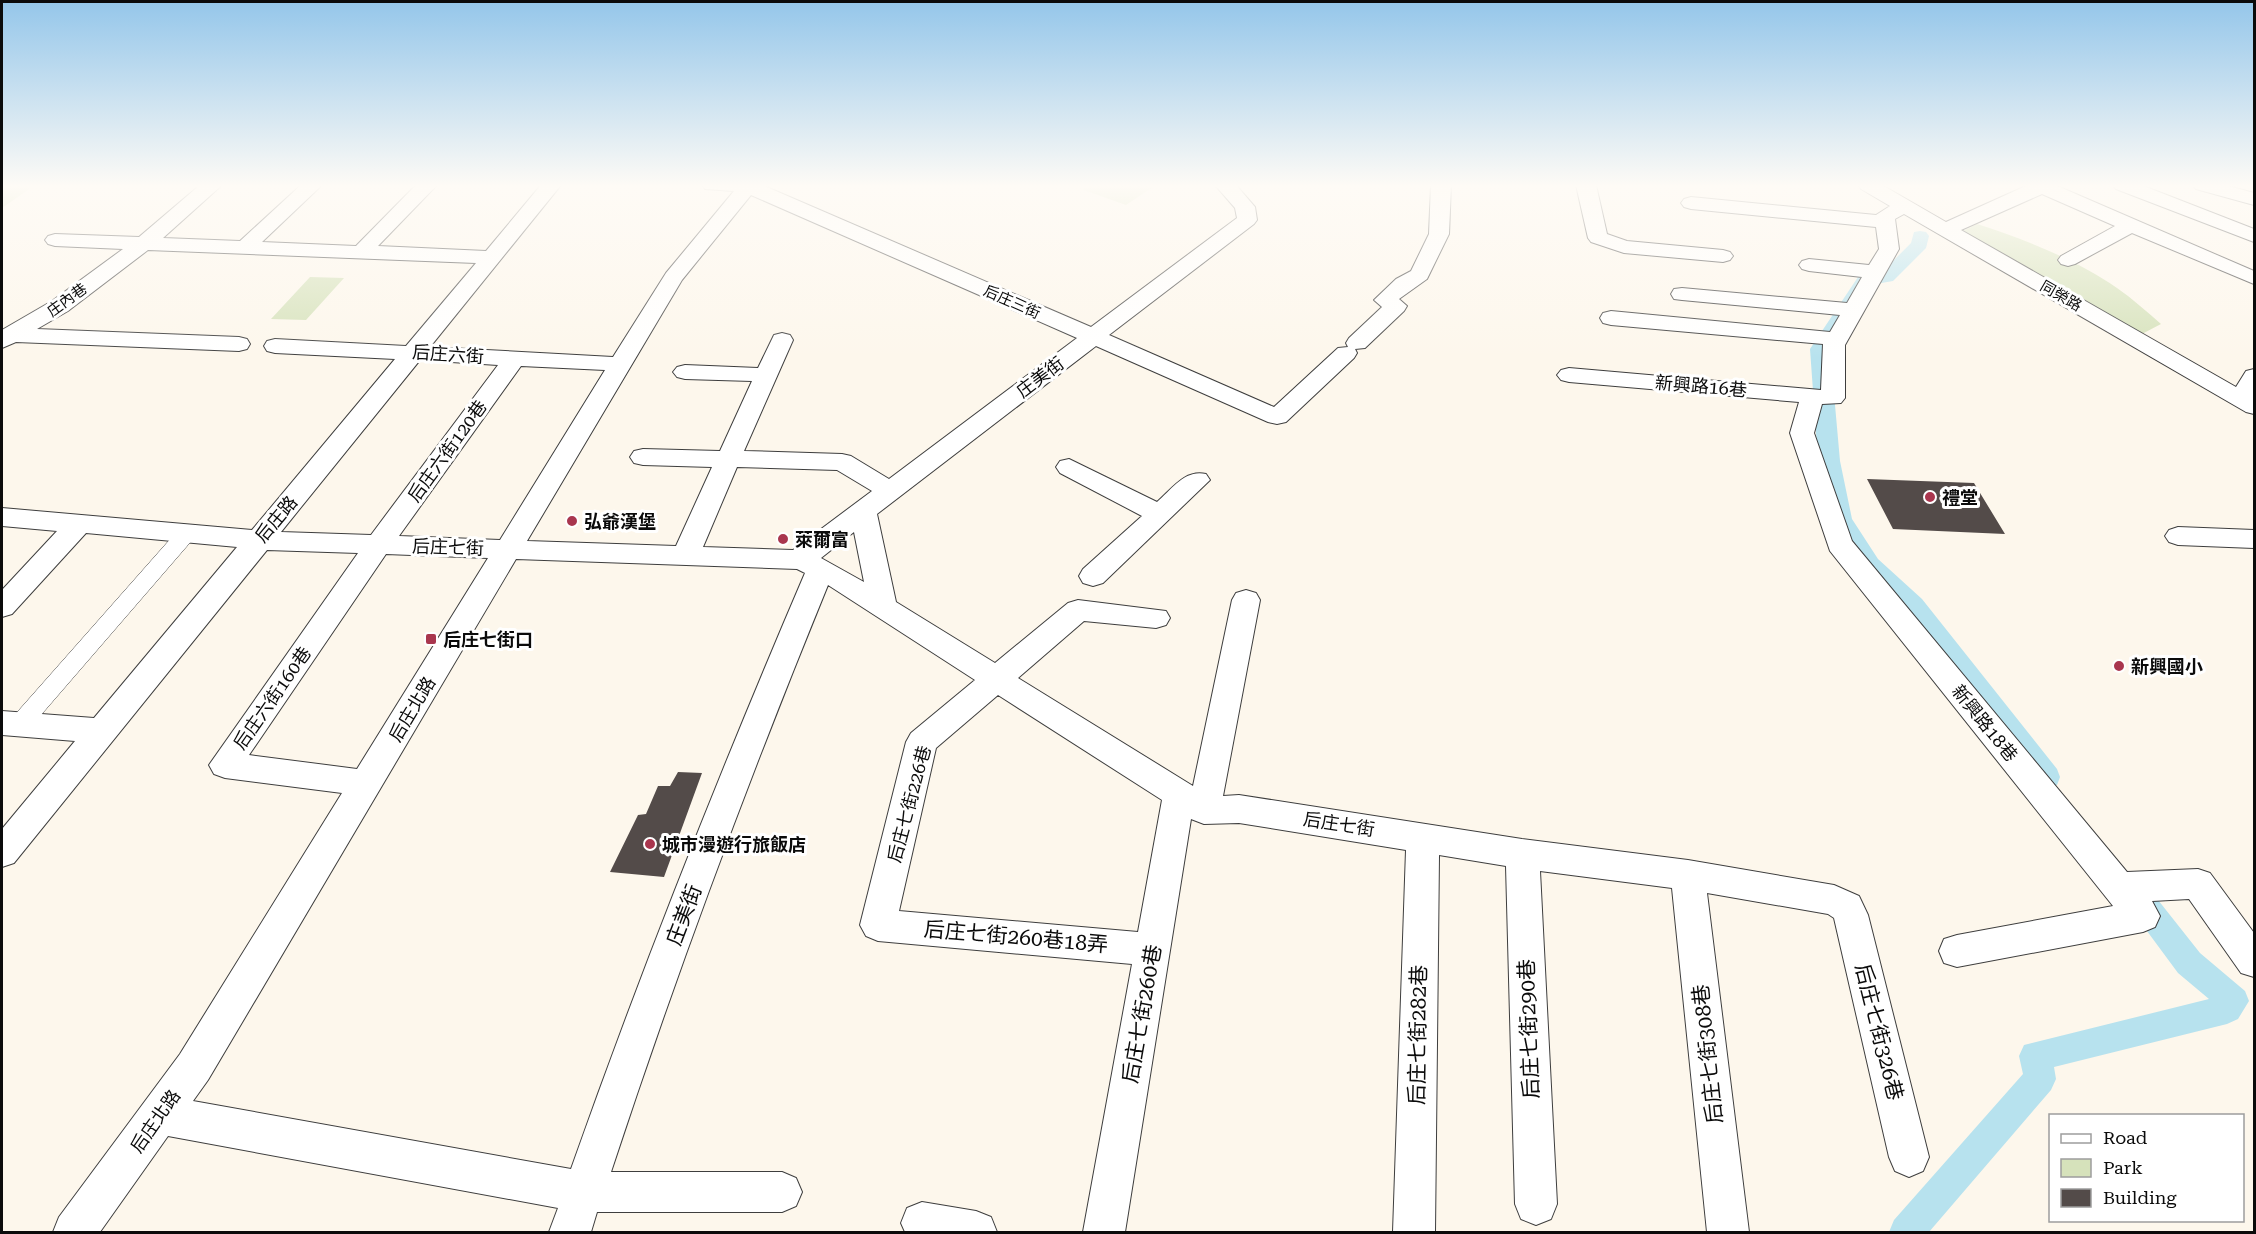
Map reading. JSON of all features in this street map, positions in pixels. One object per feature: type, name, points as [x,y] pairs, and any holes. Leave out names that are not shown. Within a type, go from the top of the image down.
[{"type":"street","points":[[131,243],[492,256]]},
{"type":"street","name":"庄內巷","points":[[5,337],[60,306],[143,243]]},
{"type":"street","points":[[245,247],[250,243]]},
{"type":"street","points":[[361,252],[370,243]]},
{"type":"street","name":"后庄路","points":[[2,853],[99,731],[503,243]]},
{"type":"street","name":"后庄北路","points":[[74,1233],[114,1181],[158,1114],[194,1066],[673,277],[702,243]]},
{"type":"street","name":"后庄三街","points":[[878,243],[1276,417],[1396,306],[1385,300],[1404,284],[1420,275],[1435,243]]},
{"type":"street","name":"庄美街","points":[[570,1233],[621,1083],[750,738],[810,564],[863,512],[1217,243]]},
{"type":"street","points":[[1611,243],[1624,247],[1723,256]]},
{"type":"street","points":[[1611,318],[1837,339],[1889,249],[1888,243]]},
{"type":"street","name":"同榮路","points":[[1970,243],[2248,403]]},
{"type":"street","points":[[2068,260],[2099,243]]},
{"type":"street","points":[[2172,243],[2254,278]]},
{"type":"street","points":[[1809,265],[1876,272]]},
{"type":"street","points":[[1682,294],[1855,310]]},
{"type":"street","points":[[5,337],[239,344]]},
{"type":"street","name":"新興路18巷","points":[[1837,339],[1823,397],[1802,433],[1840,544],[2144,916],[1957,951]]},
{"type":"street","points":[[685,556],[782,340]]},
{"type":"street","name":"后庄六街","points":[[275,346],[414,351],[620,364]]},
{"type":"street","name":"后庄六街120巷","points":[[379,544],[515,358]]},
{"type":"street","points":[[685,372],[766,375]]},
{"type":"street","name":"新興路16巷","points":[[1569,375],[1823,397]]},
{"type":"street","points":[[2248,403],[2254,376]]},
{"type":"street","points":[[644,457],[842,462],[891,490]]},
{"type":"street","points":[[1069,467],[1160,514]]},
{"type":"street","points":[[1093,576],[1197,480]]},
{"type":"street","points":[[863,512],[883,608]]},
{"type":"street","name":"后庄七街","points":[[2,517],[259,540],[685,556],[810,564]]},
{"type":"street","points":[[2,607],[79,524]]},
{"type":"street","points":[[11,724],[187,533]]},
{"type":"street","points":[[2178,536],[2254,539]]},
{"type":"street","name":"后庄六街160巷","points":[[366,783],[225,765],[379,544]]},
{"type":"street","points":[[810,564],[1192,802]]},
{"type":"street","name":"后庄七街260巷","points":[[1104,1233],[1154,950],[1246,600]]},
{"type":"street","name":"后庄七街226巷","points":[[878,925],[922,742],[1078,610],[1156,618]]},
{"type":"street","points":[[11,724],[99,731]]},
{"type":"street","name":"后庄七街","points":[[1192,802],[1522,854],[1688,875],[1834,900],[1847,907]]},
{"type":"street","name":"后庄七街282巷","points":[[1414,1233],[1423,837]]},
{"type":"street","name":"后庄七街290巷","points":[[1522,854],[1536,1204]]},
{"type":"street","name":"后庄七街308巷","points":[[1688,875],[1728,1233]]},
{"type":"street","points":[[2119,887],[2198,884],[2254,961]]},
{"type":"street","name":"后庄七街326巷","points":[[1847,907],[1909,1157]]},
{"type":"street","name":"后庄七街260巷18弄","points":[[878,925],[1154,950]]},
{"type":"street","points":[[158,1114],[584,1192],[782,1192]]},
{"type":"street","points":[[922,1223],[976,1233]]},
{"type":"green space","points":[[1976,243],[2030,243],[2085,268],[2123,292],[2161,324],[2140,335]]},
{"type":"green space","points":[[310,277],[344,278],[306,320],[271,319]]},
{"type":"building","name":"禮堂","points":[[1867,479],[1974,483],[2005,534],[1893,529]]},
{"type":"building","name":"城市漫遊行旅飯店","points":[[678,772],[702,773],[664,877],[610,872],[638,815],[646,814],[658,786],[670,786]]},
{"type":"waterway","points":[[1920,243],[1887,277],[1864,281],[1820,349],[1829,461],[1841,519],[1870,565],[1914,605],[2047,777]]},
{"type":"waterway","points":[[1906,1232],[2040,1079],[2035,1056],[2200,1017],[2227,1009],[2234,1001],[2189,963],[2137,895]]},
{"type":"place","name":"禮堂","points":[[1930,497]]},
{"type":"place","name":"弘爺漢堡","points":[[572,521]]},
{"type":"place","name":"萊爾富","points":[[783,539]]},
{"type":"place","name":"后庄七街口","points":[[431,639]]},
{"type":"place","name":"新興國小","points":[[2119,666]]},
{"type":"place","name":"城市漫遊行旅飯店","points":[[650,844]]}]
